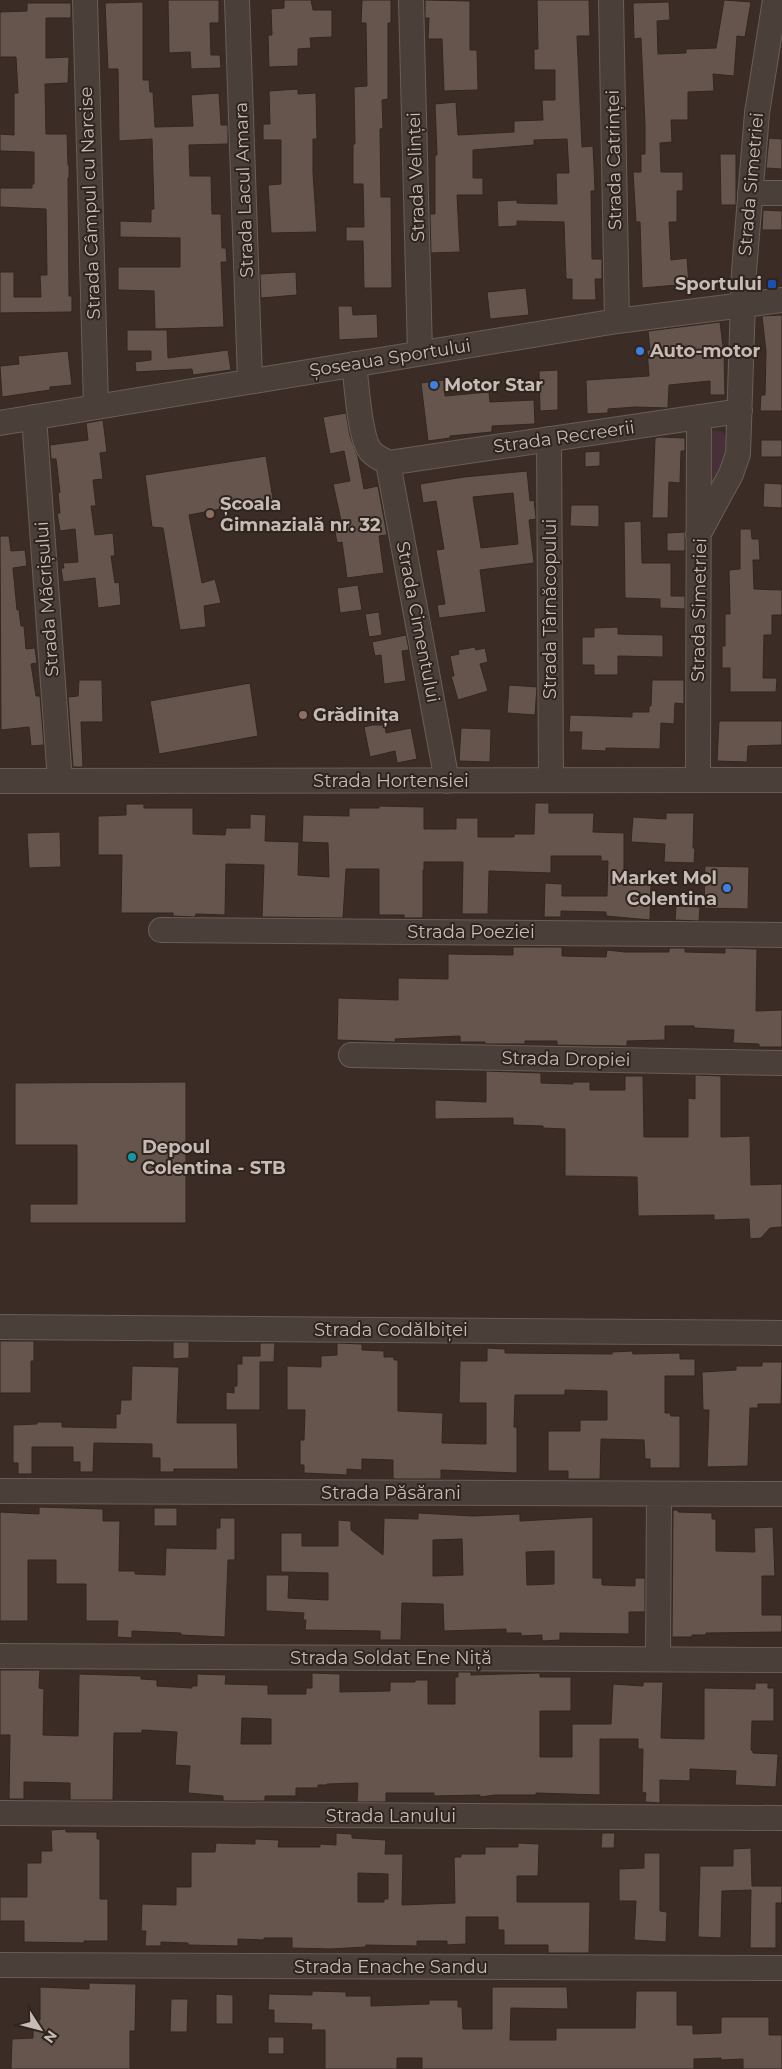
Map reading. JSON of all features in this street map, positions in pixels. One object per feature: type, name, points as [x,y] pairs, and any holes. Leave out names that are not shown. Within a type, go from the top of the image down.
[{"type":"street","name":"Strada Câmpul cu Narcise","points":[[84,0],[96,406]]},
{"type":"street","name":"Strada Lacul Amara","points":[[237,0],[250,380]]},
{"type":"street","name":"Strada Velinței","points":[[411,0],[420,354]]},
{"type":"street","name":"Strada Catrinței","points":[[611,0],[617,321]]},
{"type":"street","name":"Strada Simetriei","points":[[698,780],[698,535],[735,465],[740,438],[742,305],[750,193],[757,113],[775,0]]},
{"type":"street","points":[[750,193],[782,193]]},
{"type":"street","name":"Șoseaua Sportului","points":[[0,423],[250,380],[617,321],[782,300]]},
{"type":"street","points":[[354,364],[363,430],[367,444],[370,451],[388,463]]},
{"type":"street","name":"Strada Recreerii","points":[[388,463],[740,411]]},
{"type":"street","name":"Strada Măcrișului","points":[[34,417],[60,781]]},
{"type":"street","points":[[698,535],[699,417]]},
{"type":"street","name":"Strada Târnăcopului","points":[[549,438],[551,780]]},
{"type":"street","name":"Strada Cimentului","points":[[388,463],[447,781]]},
{"type":"street","name":"Strada Hortensiei","points":[[0,781],[782,780]]},
{"type":"street","name":"Strada Poeziei","points":[[161,930],[782,935]]},
{"type":"street","name":"Strada Dropiei","points":[[351,1056],[782,1063]]},
{"type":"street","name":"Strada Codălbiței","points":[[0,1327],[782,1333]]},
{"type":"street","name":"Strada Păsărani","points":[[0,1491],[782,1494]]},
{"type":"street","points":[[658,1659],[659,1494]]},
{"type":"street","name":"Strada Soldat Ene Niță","points":[[0,1656],[782,1660]]},
{"type":"street","name":"Strada Lanului","points":[[0,1813],[782,1818]]},
{"type":"street","name":"Strada Enache Sandu","points":[[0,1965],[782,1968]]},
{"type":"shaded area","points":[[714,430],[722,432],[726,438],[728,452],[713,486],[710,484],[708,435]]},
{"type":"building","points":[[168,0],[219,0],[219,23],[210,23],[211,55],[220,55],[221,68],[191,69],[190,52],[169,53]]},
{"type":"building","points":[[284,0],[311,0],[313,10],[332,10],[332,37],[310,38],[311,48],[298,49],[298,66],[269,67],[268,35],[272,35],[271,9],[284,8]]},
{"type":"building","points":[[362,0],[391,0],[391,23],[388,23],[388,99],[382,100],[383,128],[380,129],[381,197],[391,197],[392,288],[364,288],[363,241],[346,241],[346,227],[364,227],[363,184],[353,184],[353,144],[355,144],[354,87],[367,86],[366,23],[361,23]]},
{"type":"building","points":[[425,0],[470,1],[470,50],[477,50],[478,90],[444,91],[442,39],[428,39],[429,18],[425,18]]},
{"type":"building","points":[[537,0],[589,0],[590,36],[577,36],[582,147],[593,146],[595,191],[591,191],[592,259],[602,259],[602,279],[595,279],[596,300],[572,300],[572,279],[566,279],[564,222],[517,221],[517,226],[498,227],[497,201],[517,200],[517,203],[557,204],[556,173],[569,173],[567,139],[534,140],[534,145],[473,150],[473,178],[483,178],[483,195],[457,195],[460,252],[431,253],[430,214],[435,214],[435,155],[437,155],[435,104],[456,102],[458,135],[514,132],[514,121],[543,120],[542,100],[555,100],[555,70],[534,70],[534,49],[538,49]]},
{"type":"building","points":[[724,0],[751,2],[745,37],[737,36],[734,76],[713,74],[714,91],[688,92],[688,120],[671,120],[672,142],[660,143],[661,172],[683,172],[683,191],[677,191],[677,222],[669,222],[671,260],[687,258],[689,284],[642,288],[640,222],[636,222],[633,172],[641,172],[641,154],[645,154],[645,125],[641,38],[634,39],[633,3],[669,2],[670,20],[657,21],[658,54],[686,53],[686,49],[716,48]]},
{"type":"building","points":[[143,2],[143,80],[149,80],[150,92],[153,92],[155,127],[193,126],[191,95],[219,93],[221,125],[228,125],[228,144],[189,145],[190,176],[211,176],[212,214],[221,214],[222,248],[226,248],[227,262],[221,262],[224,327],[155,329],[154,291],[118,290],[118,267],[180,267],[180,238],[120,237],[120,221],[151,222],[151,209],[154,209],[152,139],[119,141],[118,69],[108,69],[105,3]]},
{"type":"building","points":[[27,3],[71,3],[71,18],[46,18],[46,58],[69,57],[68,83],[45,84],[46,134],[67,134],[69,165],[69,296],[72,296],[72,312],[0,313],[0,272],[14,272],[14,297],[41,297],[40,275],[47,275],[46,209],[0,207],[0,188],[32,188],[32,184],[34,184],[34,152],[0,151],[0,134],[14,135],[14,93],[18,93],[16,57],[0,57],[0,12],[27,11]]},
{"type":"building","points":[[298,89],[298,94],[316,93],[317,139],[313,139],[313,173],[317,232],[271,233],[268,185],[281,184],[281,140],[263,140],[263,124],[270,124],[269,91]]},
{"type":"building","points":[[769,138],[782,139],[782,169],[766,168]]},
{"type":"building","points":[[720,154],[736,154],[736,205],[721,205]]},
{"type":"building","points":[[763,210],[782,211],[782,230],[762,230]]},
{"type":"building","points":[[296,272],[297,295],[261,298],[260,274]]},
{"type":"building","points":[[526,288],[529,315],[490,319],[487,292]]},
{"type":"building","points":[[338,306],[352,306],[353,315],[377,314],[378,338],[339,340]]},
{"type":"building","points":[[782,315],[782,411],[760,411],[761,395],[765,395],[766,352],[762,316]]},
{"type":"building","points":[[720,322],[724,354],[725,395],[710,395],[710,381],[669,385],[668,408],[635,407],[608,409],[608,413],[587,414],[586,380],[649,376],[647,350],[650,350],[648,331]]},
{"type":"building","points":[[127,330],[167,330],[168,358],[228,350],[231,370],[193,375],[192,369],[136,372],[135,362],[151,360],[151,351],[127,351]]},
{"type":"building","points":[[68,351],[72,385],[50,387],[50,390],[2,397],[0,366],[19,364],[18,356]]},
{"type":"building","points":[[558,370],[558,410],[540,411],[539,371]]},
{"type":"building","points":[[444,380],[445,396],[489,392],[490,402],[534,400],[535,424],[492,426],[492,432],[450,436],[450,438],[428,441],[421,383]]},
{"type":"building","points":[[346,413],[350,436],[358,457],[364,489],[378,486],[387,535],[379,536],[384,573],[347,578],[342,542],[337,543],[334,526],[342,525],[333,484],[350,481],[344,451],[330,454],[323,417]]},
{"type":"building","points":[[103,420],[107,452],[100,453],[103,479],[93,480],[96,506],[91,506],[95,535],[113,533],[115,556],[111,556],[115,583],[119,582],[121,605],[98,608],[95,578],[63,582],[61,568],[64,568],[63,563],[78,562],[75,529],[60,531],[57,513],[60,513],[58,493],[60,492],[56,459],[51,459],[50,445],[88,440],[86,423]]},
{"type":"building","points":[[655,438],[685,438],[685,451],[681,451],[680,483],[669,482],[668,518],[652,518]]},
{"type":"building","points":[[761,440],[782,440],[782,457],[761,457]]},
{"type":"building","points":[[600,451],[600,466],[585,467],[585,452]]},
{"type":"building","points":[[266,456],[274,505],[254,509],[253,503],[189,515],[202,583],[215,579],[221,603],[204,606],[206,627],[180,630],[163,528],[152,527],[145,475]]},
{"type":"building","points":[[527,471],[530,501],[534,500],[536,517],[536,519],[529,520],[534,563],[480,570],[486,612],[439,618],[437,605],[445,604],[436,550],[444,549],[436,501],[423,503],[420,484],[464,477]],"holes":[[[513,493],[518,544],[481,548],[473,497]]]},
{"type":"building","points":[[764,483],[782,484],[782,508],[763,507]]},
{"type":"building","points":[[571,505],[599,505],[599,527],[570,526]]},
{"type":"building","points":[[641,521],[642,563],[671,563],[671,596],[685,596],[685,609],[660,608],[660,599],[625,598],[624,522]]},
{"type":"building","points":[[740,529],[751,529],[752,539],[759,539],[760,560],[753,560],[754,589],[782,590],[782,615],[772,615],[772,635],[764,635],[763,678],[777,678],[776,692],[730,692],[730,668],[722,668],[722,646],[725,646],[725,614],[730,614],[729,570],[740,569]]},
{"type":"building","points":[[685,532],[685,551],[667,551],[667,533]]},
{"type":"building","points":[[0,536],[9,536],[11,551],[25,550],[27,566],[13,568],[17,610],[19,610],[21,626],[24,626],[26,649],[35,648],[37,663],[31,664],[36,696],[40,696],[44,745],[31,746],[29,727],[1,730]]},
{"type":"building","points":[[358,585],[362,610],[340,613],[337,588]]},
{"type":"building","points":[[379,612],[382,635],[369,637],[365,614]]},
{"type":"building","points":[[618,627],[618,634],[663,635],[663,657],[618,656],[618,675],[594,675],[594,665],[582,665],[582,637],[594,637],[594,628]]},
{"type":"building","points":[[406,635],[409,650],[402,651],[406,681],[384,684],[381,655],[375,656],[372,642]]},
{"type":"building","points":[[475,647],[476,650],[485,648],[488,662],[480,664],[488,691],[458,700],[451,676],[454,676],[450,656],[459,654],[458,650]]},
{"type":"building","points":[[79,680],[102,680],[103,722],[81,722],[83,767],[73,767],[68,697],[78,696]]},
{"type":"building","points":[[652,680],[684,680],[684,704],[675,703],[674,724],[661,723],[660,749],[606,748],[606,751],[581,750],[582,732],[569,732],[570,715],[632,717],[632,712],[649,712]]},
{"type":"building","points":[[250,683],[258,736],[159,754],[150,701]]},
{"type":"building","points":[[509,685],[537,687],[535,715],[507,713]]},
{"type":"building","points":[[719,721],[782,721],[782,745],[748,746],[747,762],[717,761]]},
{"type":"building","points":[[385,725],[386,733],[411,728],[417,759],[397,763],[395,751],[370,757],[364,727]]},
{"type":"building","points":[[461,728],[491,729],[490,762],[459,761]]},
{"type":"building","points":[[535,803],[549,803],[549,813],[594,813],[593,832],[624,833],[624,884],[651,885],[650,920],[606,916],[606,912],[561,911],[561,917],[544,917],[545,883],[562,884],[562,896],[607,896],[608,861],[601,861],[601,856],[551,856],[551,873],[489,871],[488,914],[462,914],[463,862],[424,862],[423,918],[404,918],[404,915],[379,915],[379,869],[346,869],[343,918],[262,917],[264,865],[226,864],[225,915],[196,914],[195,917],[173,916],[173,913],[121,913],[122,855],[98,855],[98,816],[126,815],[126,804],[144,804],[144,808],[193,808],[193,834],[225,835],[226,828],[250,828],[250,814],[266,815],[265,841],[299,842],[298,875],[329,877],[328,843],[302,842],[303,815],[349,816],[349,808],[379,808],[379,806],[424,807],[424,829],[456,829],[456,818],[478,818],[478,837],[514,837],[514,834],[534,834]]},
{"type":"building","points":[[666,813],[694,813],[694,863],[664,862],[665,844],[631,842],[633,817],[666,819]]},
{"type":"building","points":[[60,832],[61,867],[29,868],[27,833]]},
{"type":"building","name":"Market Mol Colentina","points":[[705,866],[749,867],[748,909],[704,908]]},
{"type":"building","points":[[676,906],[700,907],[699,921],[675,920]]},
{"type":"building","points":[[513,947],[562,947],[562,956],[606,957],[607,950],[669,952],[669,948],[685,948],[685,952],[725,953],[725,948],[757,949],[756,1011],[782,1010],[782,1047],[759,1047],[759,1044],[733,1043],[734,1030],[694,1028],[694,1026],[665,1026],[665,1040],[627,1041],[627,1046],[557,1045],[557,1041],[525,1041],[525,1044],[485,1044],[485,1042],[460,1042],[460,1036],[395,1039],[396,1042],[337,1040],[338,998],[398,1000],[398,978],[448,979],[448,954],[513,955]]},
{"type":"building","points":[[486,1071],[541,1073],[541,1083],[573,1084],[573,1082],[590,1082],[590,1090],[625,1090],[625,1076],[643,1076],[644,1137],[688,1137],[688,1098],[695,1099],[695,1075],[721,1076],[721,1137],[750,1136],[751,1185],[782,1184],[782,1227],[770,1228],[761,1238],[750,1239],[749,1219],[714,1220],[714,1215],[638,1216],[637,1177],[565,1176],[565,1129],[513,1125],[513,1118],[435,1119],[435,1100],[486,1102]]},
{"type":"building","name":"Depoul Colentina - STB","points":[[186,1082],[186,1223],[30,1223],[30,1204],[77,1204],[77,1145],[15,1145],[15,1083]]},
{"type":"building","points":[[0,1341],[34,1341],[34,1361],[31,1361],[31,1393],[0,1393]]},
{"type":"building","points":[[173,1342],[189,1342],[189,1358],[173,1359]]},
{"type":"building","points":[[260,1343],[275,1343],[274,1362],[260,1362],[260,1410],[226,1410],[226,1392],[234,1393],[234,1386],[237,1386],[237,1364],[242,1364],[242,1356],[260,1356]]},
{"type":"building","points":[[337,1343],[362,1344],[362,1350],[384,1351],[384,1357],[394,1357],[394,1360],[398,1360],[398,1411],[443,1413],[442,1443],[486,1444],[486,1403],[459,1403],[460,1361],[487,1361],[487,1348],[505,1349],[505,1353],[612,1354],[612,1352],[632,1351],[633,1354],[680,1353],[680,1359],[695,1359],[695,1376],[665,1376],[665,1413],[670,1413],[671,1416],[680,1416],[680,1468],[650,1468],[650,1459],[645,1459],[644,1440],[601,1439],[600,1479],[568,1479],[568,1471],[548,1471],[548,1431],[580,1431],[580,1420],[607,1420],[607,1391],[565,1390],[565,1395],[515,1395],[514,1427],[517,1427],[517,1473],[441,1470],[441,1479],[393,1479],[393,1460],[362,1459],[362,1470],[347,1469],[347,1475],[304,1473],[304,1465],[300,1465],[300,1440],[304,1440],[305,1410],[287,1410],[287,1366],[321,1367],[321,1356],[337,1355]]},
{"type":"building","points":[[762,1362],[782,1362],[781,1404],[758,1404],[758,1408],[750,1408],[748,1466],[707,1467],[709,1410],[703,1410],[702,1372],[736,1370],[736,1366],[762,1366]]},
{"type":"building","points":[[132,1366],[179,1367],[177,1423],[237,1423],[238,1469],[174,1469],[174,1472],[160,1472],[160,1458],[152,1458],[152,1444],[94,1443],[93,1472],[80,1472],[80,1462],[73,1462],[73,1447],[32,1447],[32,1474],[18,1474],[18,1463],[13,1463],[13,1425],[37,1424],[37,1422],[62,1422],[62,1427],[116,1428],[116,1414],[120,1414],[121,1400],[131,1400]]},
{"type":"building","points":[[39,1507],[103,1509],[103,1521],[120,1521],[119,1571],[135,1571],[135,1574],[165,1575],[166,1548],[216,1549],[216,1528],[220,1528],[220,1518],[235,1518],[235,1560],[228,1560],[225,1637],[132,1631],[132,1638],[117,1637],[118,1621],[86,1621],[86,1584],[56,1584],[56,1560],[28,1560],[28,1621],[0,1621],[0,1512],[39,1514]]},
{"type":"building","points":[[154,1508],[177,1508],[177,1526],[154,1526]]},
{"type":"building","points":[[673,1510],[678,1510],[678,1512],[712,1513],[712,1519],[716,1519],[716,1551],[755,1552],[754,1528],[773,1527],[775,1576],[762,1576],[762,1615],[782,1615],[782,1632],[706,1633],[706,1635],[692,1635],[692,1637],[672,1637]]},
{"type":"building","points":[[418,1513],[473,1516],[520,1514],[520,1521],[593,1517],[593,1578],[602,1578],[602,1585],[635,1586],[635,1578],[645,1578],[645,1612],[629,1612],[629,1634],[560,1633],[560,1640],[542,1641],[542,1635],[521,1636],[521,1633],[506,1633],[506,1629],[444,1631],[443,1604],[402,1603],[401,1640],[380,1640],[380,1631],[305,1630],[306,1620],[303,1620],[304,1613],[266,1611],[266,1575],[289,1575],[288,1598],[328,1600],[328,1573],[281,1572],[281,1533],[302,1533],[302,1546],[338,1546],[338,1520],[351,1521],[351,1530],[383,1555],[384,1518],[418,1519]],"holes":[[[462,1539],[463,1575],[433,1576],[433,1540]],[[554,1551],[554,1584],[527,1585],[526,1552]]]},
{"type":"building","points":[[0,1670],[40,1670],[39,1688],[44,1689],[43,1735],[78,1736],[79,1674],[141,1676],[141,1679],[157,1680],[157,1686],[192,1688],[192,1686],[197,1686],[197,1674],[226,1675],[225,1684],[268,1685],[268,1694],[306,1694],[306,1688],[312,1688],[312,1673],[340,1674],[340,1692],[390,1691],[390,1682],[428,1680],[428,1704],[455,1704],[455,1677],[458,1677],[458,1672],[471,1672],[471,1675],[540,1673],[540,1677],[571,1677],[571,1711],[540,1711],[540,1757],[572,1757],[572,1724],[611,1724],[613,1684],[643,1686],[643,1682],[663,1682],[661,1738],[704,1739],[704,1688],[755,1689],[755,1683],[768,1683],[768,1688],[774,1688],[774,1721],[752,1721],[751,1750],[753,1753],[778,1754],[776,1787],[735,1785],[736,1771],[690,1769],[690,1781],[660,1780],[660,1803],[645,1802],[646,1793],[642,1792],[643,1749],[638,1749],[638,1739],[600,1739],[600,1795],[536,1793],[536,1795],[480,1797],[480,1795],[434,1796],[434,1793],[386,1793],[386,1802],[357,1802],[358,1783],[318,1785],[318,1788],[296,1788],[296,1796],[265,1796],[265,1801],[223,1801],[223,1796],[188,1793],[190,1766],[175,1765],[177,1732],[142,1730],[142,1733],[114,1733],[113,1800],[70,1800],[70,1783],[24,1782],[24,1799],[9,1799],[10,1735],[0,1735]],"holes":[[[242,1718],[271,1719],[271,1744],[241,1744]]]},
{"type":"building","points":[[66,1829],[66,1832],[97,1832],[97,1839],[100,1839],[100,1899],[108,1899],[108,1941],[84,1941],[84,1943],[24,1942],[24,1921],[0,1921],[0,1897],[27,1897],[27,1863],[41,1863],[41,1851],[52,1851],[51,1830]]},
{"type":"building","points":[[336,1833],[352,1834],[352,1838],[386,1840],[385,1854],[403,1854],[402,1905],[455,1903],[454,1857],[461,1857],[461,1854],[485,1854],[485,1847],[518,1847],[518,1843],[539,1844],[538,1876],[517,1876],[517,1902],[590,1902],[589,1953],[548,1953],[548,1945],[504,1945],[504,1930],[498,1930],[498,1917],[466,1917],[466,1944],[447,1945],[447,1941],[417,1941],[417,1946],[366,1945],[366,1947],[330,1949],[292,1948],[292,1938],[264,1938],[264,1940],[238,1939],[238,1946],[188,1945],[188,1943],[161,1942],[161,1946],[145,1946],[146,1931],[141,1931],[142,1904],[176,1905],[176,1887],[191,1887],[191,1852],[215,1852],[216,1843],[255,1844],[255,1839],[279,1840],[278,1847],[320,1847],[320,1844],[336,1845]],"holes":[[[358,1873],[388,1874],[388,1899],[384,1899],[384,1902],[358,1902]]]},
{"type":"building","points":[[602,1833],[615,1833],[614,1848],[601,1848]]},
{"type":"building","points":[[751,1848],[752,1886],[782,1886],[782,1903],[776,1903],[776,1948],[750,1948],[751,1890],[722,1891],[721,1938],[698,1937],[700,1866],[733,1866],[733,1849]]},
{"type":"building","points":[[644,1853],[660,1853],[660,1911],[667,1912],[666,1942],[634,1940],[636,1901],[619,1901],[619,1869],[644,1868]]},
{"type":"building","points":[[89,1983],[136,1984],[135,2031],[130,2031],[130,2069],[11,2069],[12,2039],[33,2038],[33,2020],[40,2020],[40,1987],[89,1989]]},
{"type":"building","points":[[492,1987],[567,1987],[568,2009],[511,2008],[510,2040],[556,2040],[556,2028],[635,2028],[636,1991],[677,1991],[677,2025],[693,2025],[693,2034],[721,2033],[721,2017],[769,2017],[769,2035],[782,2035],[782,2069],[743,2069],[743,2059],[721,2060],[721,2058],[694,2059],[694,2069],[422,2069],[422,2058],[397,2058],[397,2069],[325,2069],[325,2030],[311,2030],[312,2024],[274,2023],[274,2010],[268,2010],[269,1994],[312,1995],[312,1991],[346,1992],[346,1996],[371,1996],[371,2006],[429,2004],[429,2000],[458,2000],[458,2007],[462,2007],[463,2029],[492,2029]]},
{"type":"building","points":[[216,1994],[233,1995],[233,2024],[216,2024]]},
{"type":"building","points":[[171,1999],[188,1999],[187,2032],[170,2032]]},
{"type":"building","points":[[268,2037],[284,2037],[284,2054],[268,2054]]},
{"type":"place","name":"Sportului","points":[[772,284]]},
{"type":"place","name":"Auto-motor","points":[[640,351]]},
{"type":"place","name":"Motor Star","points":[[434,385]]},
{"type":"place","name":"Școala Gimnazială nr. 32","points":[[210,514]]},
{"type":"place","name":"Grădinița","points":[[303,715]]},
{"type":"place","name":"Market Mol Colentina","points":[[727,888]]},
{"type":"place","name":"Depoul Colentina - STB","points":[[132,1157]]}]
